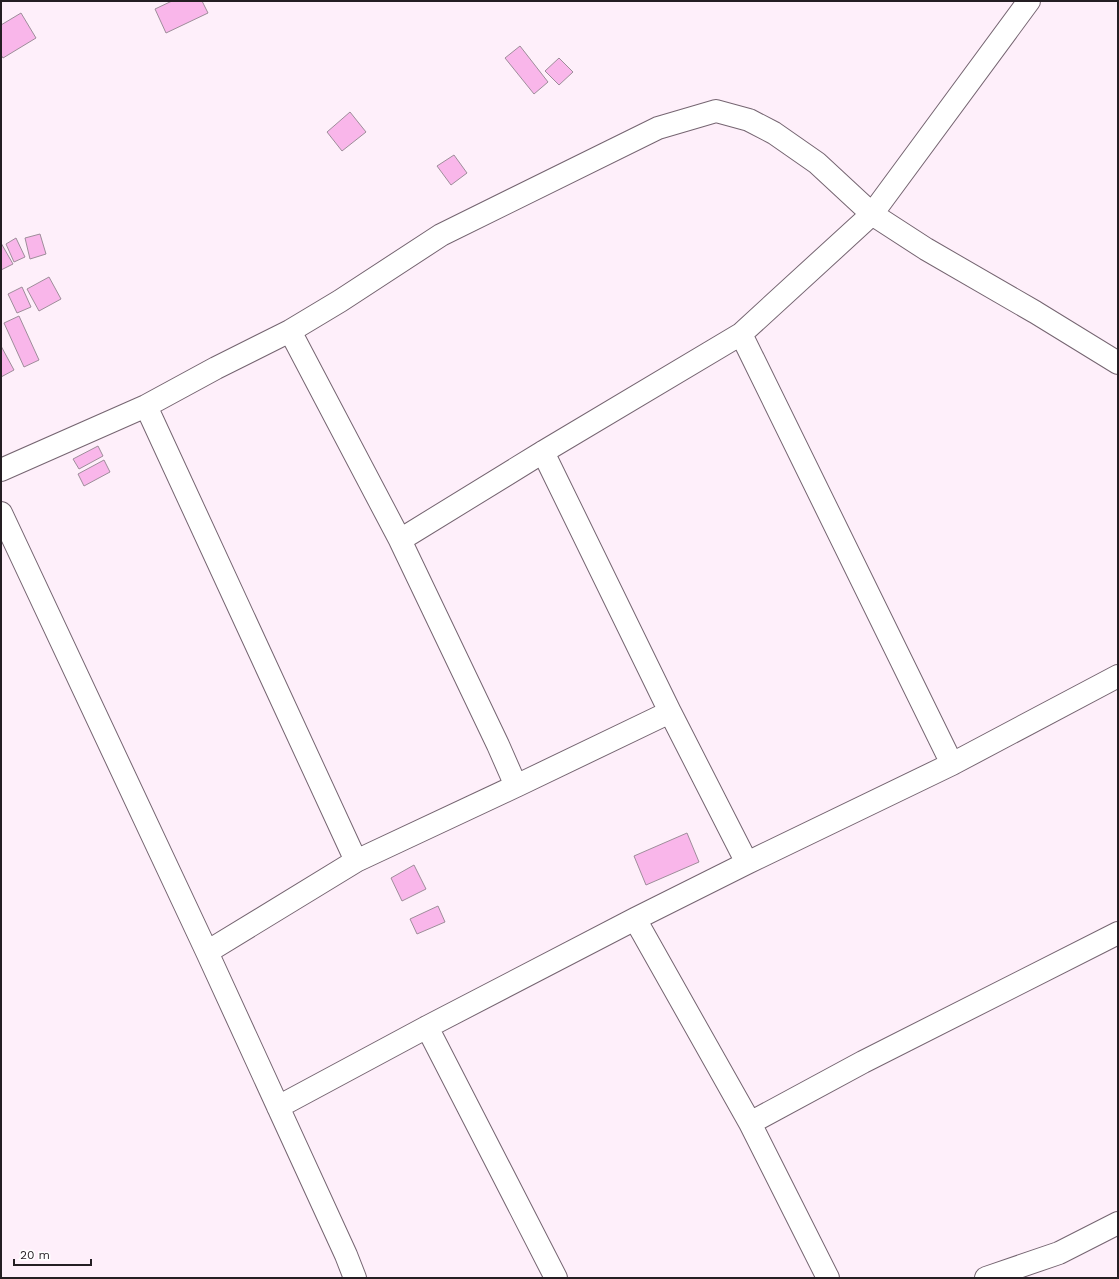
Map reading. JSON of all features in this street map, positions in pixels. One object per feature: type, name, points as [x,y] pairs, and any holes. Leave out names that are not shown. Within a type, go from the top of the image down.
[{"type":"street","points":[[400,540],[543,452],[741,334],[872,214],[1029,1]]},
{"type":"street","points":[[1,470],[146,406],[216,368],[290,331],[340,301],[441,235],[658,128],[716,111],[749,120],[774,132],[817,163],[872,214],[1118,363]]},
{"type":"street","points":[[290,331],[400,540],[516,786]]},
{"type":"street","points":[[741,334],[952,764]]},
{"type":"street","points":[[146,406],[356,861]]},
{"type":"street","points":[[543,452],[670,712],[747,864]]},
{"type":"street","points":[[1,513],[207,952],[346,1255],[355,1278]]},
{"type":"street","points":[[278,1107],[427,1027],[635,919],[952,764],[1118,676]]},
{"type":"street","points":[[207,952],[356,861],[670,712]]},
{"type":"street","points":[[635,919],[750,1123],[828,1278]]},
{"type":"street","points":[[750,1123],[863,1062],[1118,933]]},
{"type":"street","points":[[427,1027],[556,1278]]},
{"type":"street","points":[[986,1278],[1059,1253],[1118,1223]]},
{"type":"building","points":[[172,1],[202,1],[208,13],[166,33],[155,9]]},
{"type":"building","points":[[21,13],[36,38],[3,58],[1,55],[1,25]]},
{"type":"building","points":[[520,46],[548,82],[534,94],[505,58]]},
{"type":"building","points":[[559,58],[573,72],[559,85],[545,71]]},
{"type":"building","points":[[350,112],[366,132],[342,151],[327,132]]},
{"type":"building","points":[[454,155],[467,173],[451,185],[437,166]]},
{"type":"building","points":[[40,234],[46,254],[30,259],[25,238]]},
{"type":"building","points":[[16,238],[25,257],[14,262],[6,244]]},
{"type":"building","points":[[1,243],[13,264],[1,270]]},
{"type":"building","points":[[49,277],[61,299],[39,311],[27,289]]},
{"type":"building","points":[[22,287],[31,307],[17,313],[8,294]]},
{"type":"building","points":[[19,316],[39,360],[24,367],[4,323]]},
{"type":"building","points":[[1,346],[14,370],[1,377]]},
{"type":"building","points":[[98,446],[103,456],[79,469],[73,459]]},
{"type":"building","points":[[104,460],[110,472],[84,486],[78,474]]},
{"type":"building","points":[[687,833],[699,862],[646,885],[634,856]]},
{"type":"building","points":[[414,865],[426,889],[402,901],[391,878]]},
{"type":"building","points":[[438,906],[445,922],[417,934],[410,919]]}]
